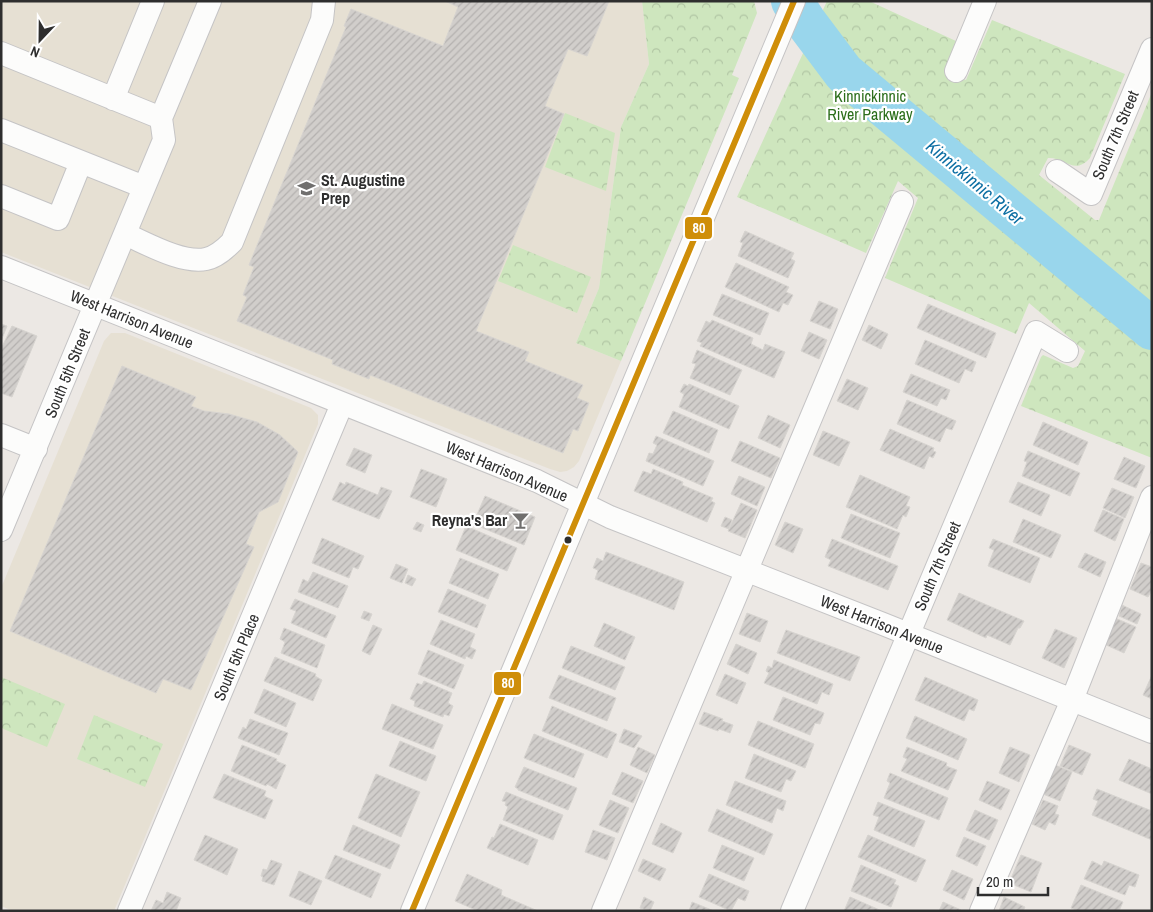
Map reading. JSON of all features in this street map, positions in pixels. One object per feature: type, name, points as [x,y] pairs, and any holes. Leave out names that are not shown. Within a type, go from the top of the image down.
[{"type":"street","points":[[113,99],[153,1]]},
{"type":"street","points":[[1,53],[161,118],[210,1]]},
{"type":"street","points":[[412,911],[794,1]]},
{"type":"street","points":[[956,72],[985,1]]},
{"type":"street","points":[[124,234],[190,260],[206,259],[219,254],[232,242],[322,20],[327,2]]},
{"type":"street","name":"South 7th Street","points":[[1057,171],[1091,194],[1152,49]]},
{"type":"street","name":"South 5th Street","points":[[1,530],[164,140],[161,118]]},
{"type":"street","points":[[1,130],[144,186]]},
{"type":"street","points":[[1,196],[58,219],[82,162]]},
{"type":"street","points":[[603,911],[902,202]]},
{"type":"street","name":"West Harrison Avenue","points":[[1,267],[537,481],[610,517],[1152,732]]},
{"type":"street","name":"South 7th Street","points":[[792,911],[1036,332],[1067,350]]},
{"type":"street","name":"South 5th Place","points":[[129,911],[342,404]]},
{"type":"street","points":[[1,435],[36,449]]},
{"type":"street","points":[[981,911],[1072,700],[1152,497]]},
{"type":"shaded area","name":"St. Augustine Prep","points":[[1,1],[642,1],[649,64],[621,127],[599,288],[576,343],[621,361],[579,461],[567,471],[560,472],[550,469],[1,252]]},
{"type":"shaded area","points":[[111,333],[125,333],[311,408],[318,415],[318,424],[114,911],[13,911],[1,906],[1,588],[104,341]]},
{"type":"green space","points":[[642,1],[754,1],[757,13],[732,75],[739,78],[621,361],[576,343],[599,288],[621,127],[649,64]]},
{"type":"green space","name":"Kinnickinnic River Parkway","points":[[827,1],[869,1],[956,41],[944,71],[966,80],[992,20],[1125,74],[1090,158],[1084,163],[1074,166],[1054,158],[1048,158],[1039,175],[1095,220],[1099,220],[1152,92],[1152,458],[1021,406],[1043,355],[1073,368],[1078,366],[1085,351],[1029,303],[1016,334],[885,278],[918,198],[898,181],[866,253],[737,197]]},
{"type":"green space","points":[[565,113],[615,133],[606,191],[545,167]]},
{"type":"green space","points":[[513,245],[591,277],[577,313],[498,281]]},
{"type":"green space","points":[[1,677],[65,704],[47,747],[1,728]]},
{"type":"green space","points":[[94,715],[163,744],[145,787],[77,759]]},
{"type":"building","points":[[445,1],[609,1],[587,56],[568,49],[545,106],[564,114],[476,331],[529,352],[525,361],[583,385],[577,398],[589,403],[578,431],[573,429],[563,453],[370,375],[369,379],[332,364],[333,360],[237,321],[247,297],[243,295],[254,267],[249,265],[346,27],[344,26],[351,9],[443,46],[458,7]]},
{"type":"building","points":[[745,231],[794,253],[791,259],[795,261],[788,278],[738,256],[743,243],[740,242]]},
{"type":"building","points":[[736,263],[789,287],[786,292],[793,295],[788,305],[783,303],[779,312],[725,287]]},
{"type":"building","points":[[722,294],[769,313],[760,335],[713,315]]},
{"type":"building","points":[[819,301],[838,309],[830,329],[810,321]]},
{"type":"building","points":[[928,304],[996,333],[986,358],[917,328]]},
{"type":"building","points":[[712,320],[753,338],[751,344],[763,350],[765,344],[785,352],[774,378],[700,346],[702,343],[697,341],[706,321],[710,323]]},
{"type":"building","points":[[1,324],[7,326],[1,341]]},
{"type":"building","points":[[869,325],[888,334],[881,349],[862,340]]},
{"type":"building","points":[[12,326],[37,336],[12,397],[1,393],[1,349]]},
{"type":"building","points":[[809,332],[827,340],[819,359],[801,351]]},
{"type":"building","points":[[925,340],[976,362],[972,372],[965,369],[959,383],[915,364]]},
{"type":"building","points":[[697,350],[742,370],[730,395],[690,378],[696,364],[692,363]]},
{"type":"building","points":[[122,366],[196,397],[191,406],[204,411],[229,414],[257,422],[280,435],[298,452],[278,502],[259,512],[246,544],[254,547],[191,690],[163,679],[156,693],[10,631]]},
{"type":"building","points":[[911,374],[950,390],[946,400],[941,398],[937,406],[903,392]]},
{"type":"building","points":[[847,379],[868,388],[858,410],[837,401]]},
{"type":"building","points":[[684,384],[688,386],[689,384],[739,406],[729,429],[679,407],[684,394],[680,392]]},
{"type":"building","points":[[907,400],[956,421],[952,430],[946,428],[940,442],[897,424]]},
{"type":"building","points":[[673,411],[718,430],[709,453],[663,433]]},
{"type":"building","points":[[768,415],[790,425],[780,448],[758,438]]},
{"type":"building","points":[[1043,422],[1088,442],[1078,465],[1033,445]]},
{"type":"building","points":[[890,429],[934,448],[933,451],[936,452],[933,458],[929,456],[924,469],[880,450]]},
{"type":"building","points":[[823,431],[850,442],[839,466],[813,455]]},
{"type":"building","points":[[656,436],[714,461],[703,486],[646,461],[649,453],[653,454],[657,445],[653,443]]},
{"type":"building","points":[[740,441],[780,458],[771,478],[731,461]]},
{"type":"building","points":[[354,448],[372,455],[365,473],[346,465]]},
{"type":"building","points":[[1028,451],[1080,473],[1070,496],[1022,476],[1027,462],[1024,461]]},
{"type":"building","points":[[1124,457],[1145,466],[1136,488],[1114,479]]},
{"type":"building","points":[[421,469],[447,479],[436,507],[410,497]]},
{"type":"building","points":[[653,469],[683,482],[682,485],[713,498],[711,501],[715,503],[707,522],[634,491],[643,471],[651,474]]},
{"type":"building","points":[[860,475],[910,497],[906,506],[910,507],[906,517],[903,515],[897,529],[846,507]]},
{"type":"building","points":[[739,476],[765,487],[757,506],[731,494]]},
{"type":"building","points":[[340,482],[345,485],[346,482],[378,495],[381,487],[392,491],[379,519],[332,500]]},
{"type":"building","points":[[1018,482],[1050,495],[1041,516],[1009,502]]},
{"type":"building","points":[[1112,488],[1134,497],[1125,518],[1103,508]]},
{"type":"building","points":[[485,496],[535,517],[524,545],[473,524]]},
{"type":"building","points":[[741,503],[757,510],[745,538],[728,531]]},
{"type":"building","points":[[1103,510],[1124,519],[1115,541],[1094,531]]},
{"type":"building","points":[[851,514],[900,533],[890,558],[841,538]]},
{"type":"building","points":[[725,517],[732,520],[729,529],[721,526]]},
{"type":"building","points":[[1023,519],[1061,535],[1051,558],[1013,542]]},
{"type":"building","points":[[417,522],[424,525],[421,532],[413,529]]},
{"type":"building","points":[[785,522],[803,529],[793,553],[775,545]]},
{"type":"building","points":[[466,526],[517,548],[507,571],[456,550]]},
{"type":"building","points":[[322,538],[364,556],[358,569],[353,567],[349,578],[312,563]]},
{"type":"building","points":[[832,539],[898,566],[888,590],[828,566],[831,560],[825,557]]},
{"type":"building","points":[[993,539],[1040,558],[1030,583],[988,566],[994,550],[989,548]]},
{"type":"building","points":[[606,552],[684,582],[674,610],[595,579],[598,570],[593,568],[597,558],[603,561]]},
{"type":"building","points":[[1085,553],[1106,562],[1100,577],[1078,567]]},
{"type":"building","points":[[460,558],[499,574],[488,599],[449,583]]},
{"type":"building","points":[[1141,563],[1152,567],[1152,590],[1148,597],[1130,589]]},
{"type":"building","points":[[396,564],[408,569],[402,583],[390,578]]},
{"type":"building","points":[[313,572],[348,586],[338,608],[298,592],[303,579],[308,582]]},
{"type":"building","points":[[408,575],[416,579],[412,586],[405,583]]},
{"type":"building","points":[[448,589],[486,605],[477,628],[438,612]]},
{"type":"building","points":[[959,593],[1024,621],[1020,628],[1018,628],[1010,645],[987,635],[986,638],[947,620]]},
{"type":"building","points":[[295,599],[336,616],[326,638],[291,623],[296,611],[290,609]]},
{"type":"building","points":[[1122,605],[1141,614],[1137,624],[1119,616]]},
{"type":"building","points":[[364,611],[372,614],[369,621],[361,618]]},
{"type":"building","points":[[747,613],[768,621],[760,642],[739,634]]},
{"type":"building","points":[[1115,618],[1136,627],[1124,653],[1104,644]]},
{"type":"building","points":[[441,620],[475,634],[470,647],[476,650],[472,659],[466,656],[465,659],[430,644]]},
{"type":"building","points":[[604,623],[635,637],[625,660],[594,646]]},
{"type":"building","points":[[373,625],[382,629],[370,655],[362,651]]},
{"type":"building","points":[[284,628],[325,645],[317,668],[281,653],[285,642],[280,639]]},
{"type":"building","points":[[1055,629],[1077,638],[1064,668],[1042,658]]},
{"type":"building","points":[[786,630],[860,657],[850,681],[777,653]]},
{"type":"building","points":[[736,644],[757,653],[748,674],[727,664]]},
{"type":"building","points":[[571,646],[625,667],[615,690],[562,668]]},
{"type":"building","points":[[428,650],[464,665],[454,689],[418,674]]},
{"type":"building","points":[[275,657],[316,674],[315,676],[322,680],[313,701],[264,681]]},
{"type":"building","points":[[774,660],[833,684],[829,695],[822,692],[817,704],[764,683],[769,673],[766,671],[768,666],[772,668]]},
{"type":"building","points":[[725,674],[746,683],[737,704],[716,695]]},
{"type":"building","points":[[559,675],[616,698],[607,721],[549,698]]},
{"type":"building","points":[[1152,675],[1152,699],[1143,695]]},
{"type":"building","points":[[925,677],[978,700],[974,711],[969,709],[964,721],[915,700]]},
{"type":"building","points":[[424,681],[452,693],[448,703],[453,706],[449,716],[444,714],[443,717],[414,706],[415,701],[410,699],[417,683],[422,685]]},
{"type":"building","points":[[264,689],[296,703],[286,727],[254,713]]},
{"type":"building","points":[[783,697],[824,713],[820,724],[815,723],[810,735],[773,720]]},
{"type":"building","points":[[392,704],[443,725],[433,749],[382,729]]},
{"type":"building","points":[[552,706],[617,734],[607,758],[542,731]]},
{"type":"building","points":[[704,712],[733,725],[730,733],[699,724]]},
{"type":"building","points":[[915,716],[967,739],[958,760],[906,738]]},
{"type":"building","points":[[250,719],[288,733],[279,755],[238,738],[243,727],[246,729]]},
{"type":"building","points":[[758,721],[814,744],[805,768],[748,745]]},
{"type":"building","points":[[624,729],[642,736],[634,748],[619,742]]},
{"type":"building","points":[[534,734],[584,754],[574,778],[524,758]]},
{"type":"building","points":[[400,741],[436,756],[426,781],[389,766]]},
{"type":"building","points":[[242,745],[277,759],[276,761],[286,765],[276,789],[231,771]]},
{"type":"building","points":[[1069,745],[1091,754],[1082,775],[1060,766]]},
{"type":"building","points":[[638,747],[655,755],[647,773],[630,765]]},
{"type":"building","points":[[907,747],[947,763],[946,766],[957,770],[948,790],[901,771],[907,759],[903,757]]},
{"type":"building","points":[[1010,747],[1030,755],[1019,782],[999,773]]},
{"type":"building","points":[[754,754],[796,771],[791,781],[786,779],[781,792],[745,778]]},
{"type":"building","points":[[1129,759],[1152,769],[1152,794],[1119,780]]},
{"type":"building","points":[[1055,765],[1072,772],[1060,801],[1043,794]]},
{"type":"building","points":[[524,767],[577,788],[568,810],[518,790],[515,787]]},
{"type":"building","points":[[622,772],[643,781],[633,803],[612,794]]},
{"type":"building","points":[[890,773],[948,798],[939,820],[884,798],[890,783],[887,781]]},
{"type":"building","points":[[224,774],[266,791],[264,796],[273,800],[265,819],[213,798]]},
{"type":"building","points":[[376,774],[420,792],[401,837],[358,818]]},
{"type":"building","points":[[735,781],[786,801],[783,811],[777,808],[772,823],[726,805]]},
{"type":"building","points":[[987,781],[1010,790],[1001,810],[979,800]]},
{"type":"building","points":[[1097,789],[1152,811],[1152,840],[1092,815],[1098,801],[1093,799]]},
{"type":"building","points":[[506,792],[563,815],[553,840],[503,820],[508,807],[505,805],[506,802],[502,801]]},
{"type":"building","points":[[610,800],[629,808],[618,833],[599,825]]},
{"type":"building","points":[[1043,800],[1058,806],[1055,814],[1059,815],[1055,825],[1049,822],[1045,830],[1032,824]]},
{"type":"building","points":[[878,802],[925,821],[914,847],[874,830],[879,817],[873,815]]},
{"type":"building","points":[[717,809],[773,834],[764,855],[708,831]]},
{"type":"building","points":[[975,810],[998,820],[989,840],[966,830]]},
{"type":"building","points":[[661,823],[682,833],[673,853],[652,844]]},
{"type":"building","points":[[500,824],[538,840],[528,865],[487,848]]},
{"type":"building","points":[[353,825],[400,845],[390,869],[343,850]]},
{"type":"building","points":[[593,830],[615,838],[607,860],[585,852]]},
{"type":"building","points":[[205,835],[238,849],[227,875],[194,860]]},
{"type":"building","points":[[868,835],[926,860],[916,882],[858,857]]},
{"type":"building","points":[[964,837],[986,846],[977,866],[956,856]]},
{"type":"building","points":[[722,845],[754,858],[744,881],[713,868]]},
{"type":"building","points":[[335,855],[381,874],[371,898],[325,878]]},
{"type":"building","points":[[1021,855],[1042,863],[1031,892],[1009,883]]},
{"type":"building","points":[[643,859],[666,869],[660,881],[638,871]]},
{"type":"building","points":[[271,860],[282,864],[274,885],[262,881],[263,877],[261,876],[263,869],[267,870]]},
{"type":"building","points":[[1092,861],[1102,866],[1104,861],[1139,875],[1135,887],[1129,885],[1125,895],[1084,879]]},
{"type":"building","points":[[861,865],[896,880],[894,884],[899,886],[891,907],[851,891]]},
{"type":"building","points":[[952,870],[973,879],[964,900],[943,890]]},
{"type":"building","points":[[299,871],[322,881],[311,905],[289,896]]},
{"type":"building","points":[[467,874],[502,890],[501,895],[538,911],[478,911],[455,901]]},
{"type":"building","points":[[709,874],[749,891],[745,901],[738,898],[731,911],[699,897]]},
{"type":"building","points":[[1081,885],[1123,902],[1119,911],[1079,911],[1071,908]]},
{"type":"building","points":[[167,892],[181,898],[176,911],[151,911],[156,900],[163,903]]},
{"type":"building","points":[[644,897],[654,902],[650,911],[640,908]]},
{"type":"building","points":[[850,897],[882,911],[844,911]]},
{"type":"building","points":[[1004,897],[1025,907],[1023,911],[999,911]]},
{"type":"building","points":[[692,902],[714,911],[689,911]]},
{"type":"building","points":[[943,902],[961,910],[939,911]]},
{"type":"waterway","name":"Kinnickinnic River","points":[[792,1],[844,73],[1152,329]]},
{"type":"transit line","name":"80","points":[[412,911],[794,1]]},
{"type":"place","name":"St. Augustine Prep","points":[[307,189]]},
{"type":"place","name":"Reyna's Bar","points":[[521,520]]}]
